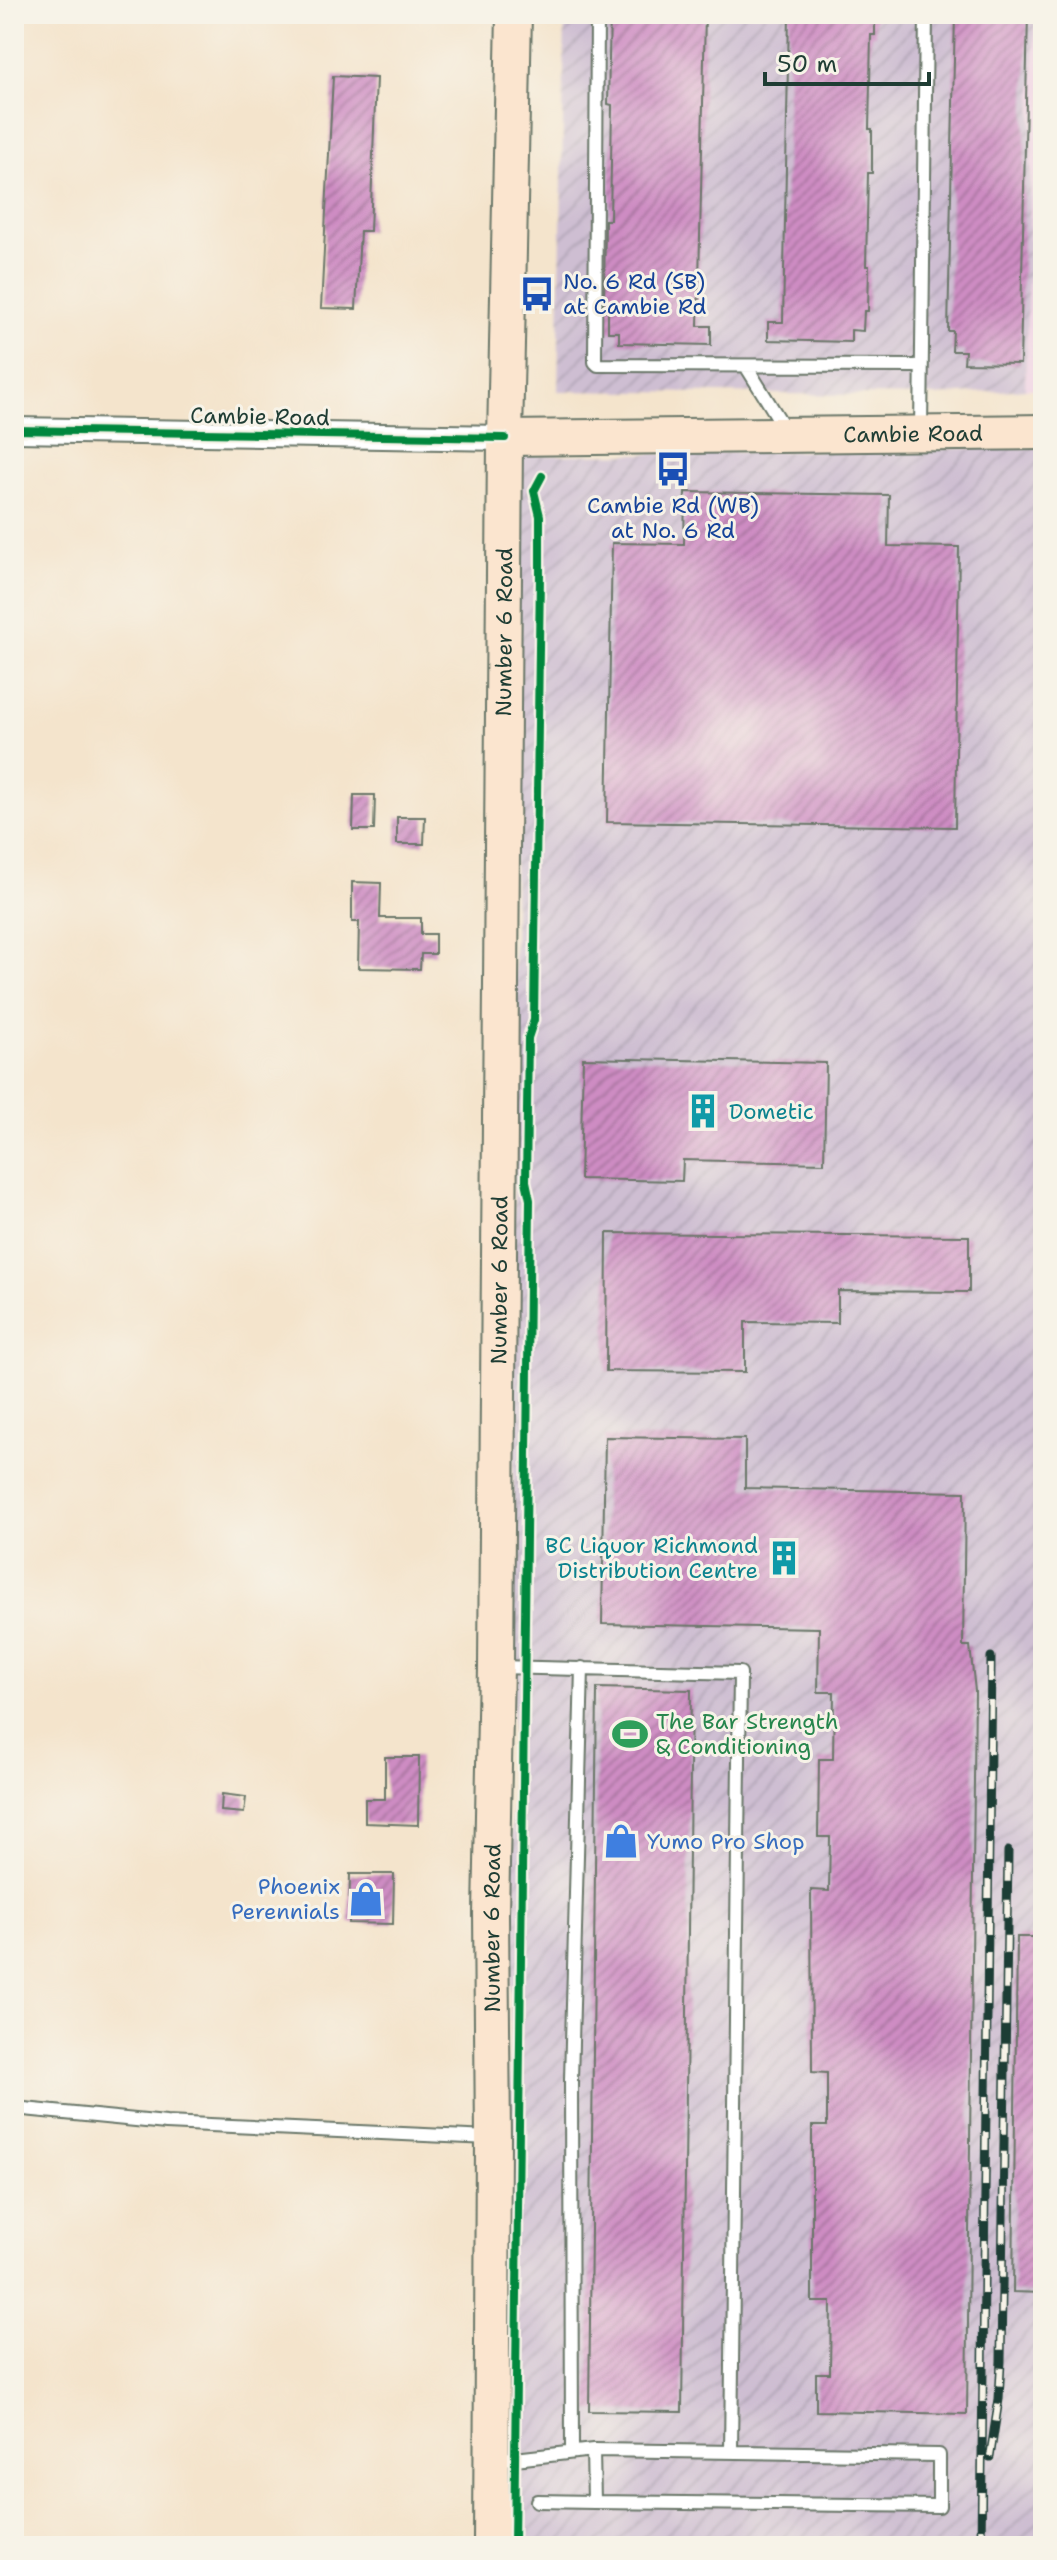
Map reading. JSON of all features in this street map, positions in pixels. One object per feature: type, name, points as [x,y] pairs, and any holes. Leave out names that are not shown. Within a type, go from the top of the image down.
[{"type":"main road","name":"Number 6 Road","points":[[491,2546],[491,1914],[496,1667],[505,438],[514,14]]},
{"type":"main road","name":"Cambie Road","points":[[505,438],[1043,432]]},
{"type":"street","name":"Cambie Road","points":[[14,430],[505,438]]},
{"type":"lane","points":[[597,14],[595,362],[598,365],[921,366]]},
{"type":"lane","points":[[921,434],[926,14]]},
{"type":"lane","points":[[746,366],[789,435]]},
{"type":"lane","points":[[496,1667],[740,1673],[731,2452]]},
{"type":"lane","points":[[572,2452],[571,2080],[582,1668]]},
{"type":"lane","points":[[14,2108],[166,2123],[493,2138]]},
{"type":"lane","points":[[593,2450],[594,2502]]},
{"type":"lane","points":[[492,2457],[515,2459],[593,2450],[939,2455],[939,2506],[537,2501]]},
{"type":"shaded area","points":[[565,14],[1035,14],[1025,389],[935,396],[558,391]]},
{"type":"shaded area","points":[[1035,14],[1043,14],[1043,389],[1025,389]]},
{"type":"shaded area","points":[[1043,447],[1043,2546],[507,2546],[513,1636],[515,456]]},
{"type":"building","points":[[610,14],[705,14],[698,326],[711,326],[711,345],[619,343],[619,332],[608,332],[608,311],[604,311],[605,220],[610,220]]},
{"type":"building","points":[[789,14],[875,14],[875,35],[871,35],[869,129],[872,129],[872,173],[868,173],[868,311],[864,311],[863,331],[851,330],[851,342],[768,340],[768,322],[783,322]]},
{"type":"building","points":[[955,14],[1028,14],[1020,364],[964,363],[965,351],[952,351],[953,331],[948,331]]},
{"type":"building","points":[[333,76],[376,78],[370,231],[360,231],[356,309],[321,308]]},
{"type":"building","points":[[685,492],[889,495],[888,546],[959,547],[955,827],[607,822],[612,543],[684,544]]},
{"type":"building","points":[[354,795],[375,795],[374,830],[353,830]]},
{"type":"building","points":[[397,817],[425,817],[424,844],[397,844]]},
{"type":"building","points":[[352,882],[381,883],[380,918],[421,918],[421,934],[435,934],[435,954],[421,954],[420,969],[358,968],[359,922],[352,922]]},
{"type":"building","name":"Dometic","points":[[583,1058],[826,1063],[824,1163],[683,1160],[682,1181],[580,1179]]},
{"type":"building","points":[[607,1233],[969,1236],[969,1292],[838,1291],[838,1323],[745,1322],[745,1372],[606,1371]]},
{"type":"building","points":[[605,1437],[745,1439],[745,1488],[965,1492],[963,1646],[970,1646],[975,1691],[967,2414],[816,2411],[816,2373],[830,2373],[831,2302],[812,2302],[812,2126],[827,2126],[827,2073],[812,2072],[811,1890],[829,1891],[830,1837],[818,1837],[819,1759],[833,1759],[834,1692],[818,1692],[819,1628],[602,1624]]},
{"type":"building","points":[[597,1688],[691,1690],[682,2412],[589,2411]]},
{"type":"building","points":[[385,1757],[419,1757],[418,1825],[365,1823],[365,1799],[385,1799]]},
{"type":"building","points":[[222,1794],[246,1797],[244,1813],[221,1811]]},
{"type":"building","points":[[350,1874],[394,1874],[393,1924],[349,1923]]},
{"type":"building","points":[[1017,1937],[1043,1937],[1043,2293],[1013,2292]]},
{"type":"railway","points":[[981,2546],[991,1657]]},
{"type":"railway","points":[[990,2457],[1001,2361],[1008,1851]]},
{"type":"cycle path","points":[[14,430],[505,438]]},
{"type":"cycle path","points":[[514,2546],[530,1200],[526,1181],[528,1038],[534,1020],[540,574],[540,516],[534,491],[542,476]]},
{"type":"place","name":"No. 6 Rd (SB) at Cambie Rd","points":[[537,294]]},
{"type":"place","name":"Cambie Rd (WB) at No. 6 Rd","points":[[673,469]]},
{"type":"place","name":"Dometic","points":[[703,1111]]},
{"type":"place","name":"BC Liquor Richmond Distribution Centre","points":[[784,1558]]},
{"type":"place","name":"The Bar Strength & Conditioning","points":[[630,1734]]},
{"type":"place","name":"Yumo Pro Shop","points":[[621,1841]]},
{"type":"place","name":"Phoenix Perennials","points":[[366,1899]]}]
